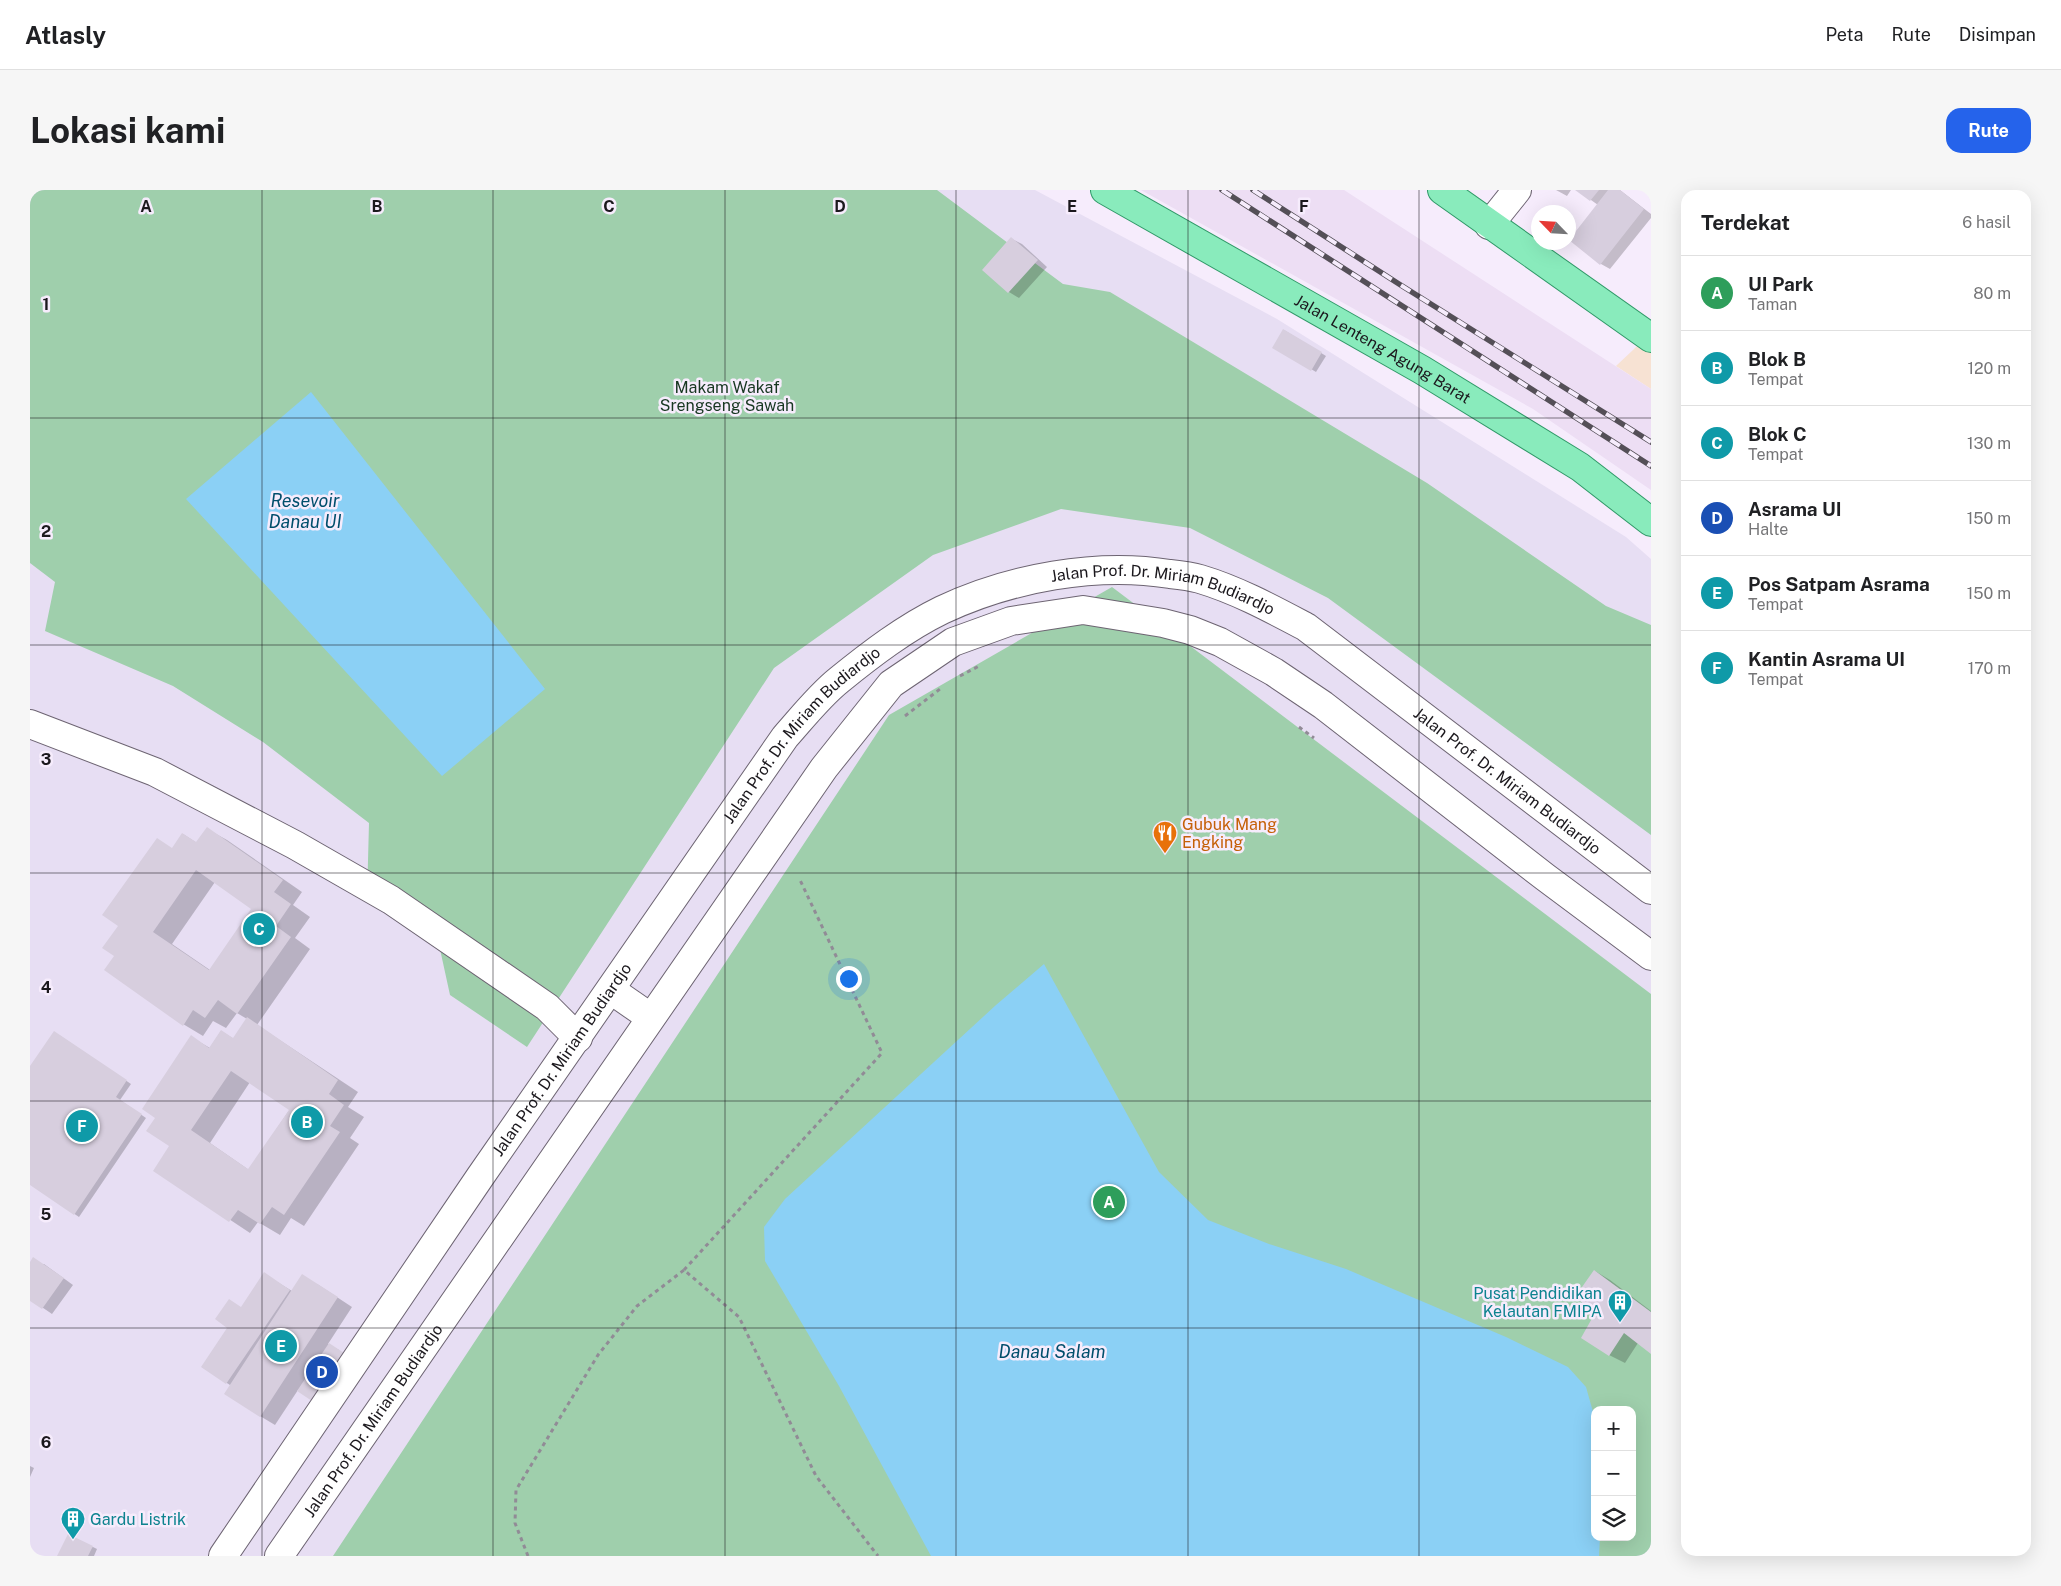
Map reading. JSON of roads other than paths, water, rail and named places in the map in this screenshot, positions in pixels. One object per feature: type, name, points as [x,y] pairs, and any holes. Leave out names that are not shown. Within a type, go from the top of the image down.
[{"type":"main road","name":"Jalan Lenteng Agung Barat","points":[[1105,190],[1422,370],[1580,467],[1651,522]]},
{"type":"main road","points":[[1442,190],[1651,338]]},
{"type":"street","points":[[1489,225],[1517,190]]},
{"type":"street","name":"Jalan Prof. Dr. Miriam Budiardjo","points":[[223,1556],[480,1177],[785,737],[837,681],[892,639],[942,610],[994,590],[1071,572],[1100,569],[1142,569],[1198,578],[1263,604],[1306,627],[1651,890]]},
{"type":"street","name":"Jalan Prof. Dr. Miriam Budiardjo","points":[[279,1556],[824,768],[891,684],[953,642],[1011,621],[1083,610],[1163,623],[1190,630],[1220,642],[1274,672],[1323,705],[1651,956]]},
{"type":"street","points":[[30,724],[155,772],[295,845],[391,900],[547,1007],[578,1038]]},
{"type":"street","points":[[611,990],[650,1017]]},
{"type":"water","name":"Resevoir Danau UI","points":[[311,392],[545,689],[442,776],[186,499]]},
{"type":"water","name":"Danau Salam","points":[[1044,964],[1159,1172],[1208,1220],[1269,1244],[1346,1269],[1506,1337],[1568,1367],[1586,1387],[1591,1406],[1591,1541],[1600,1541],[1599,1556],[931,1556],[839,1386],[765,1261],[764,1227],[785,1199],[996,1005]]},
{"type":"railway","points":[[1222,190],[1651,466]]},
{"type":"railway","points":[[1253,190],[1651,442]]},
{"type":"place","name":"Gubuk Mang Engking","points":[[1165,854]]},
{"type":"place","name":"Blok C","points":[[259,929]]},
{"type":"place","name":"Blok B","points":[[307,1122]]},
{"type":"place","name":"Kantin Asrama UI","points":[[82,1126]]},
{"type":"place","name":"UI Park","points":[[1109,1202]]},
{"type":"place","name":"Pusat Pendidikan Kelautan FMIPA","points":[[1620,1323]]},
{"type":"place","name":"Pos Satpam Asrama","points":[[281,1346]]},
{"type":"place","name":"Asrama UI","points":[[322,1372]]},
{"type":"place","name":"Gardu Listrik","points":[[73,1540]]},
{"type":"park label","name":"Makam Wakaf Srengseng Sawah","points":[[727,396]]}]
